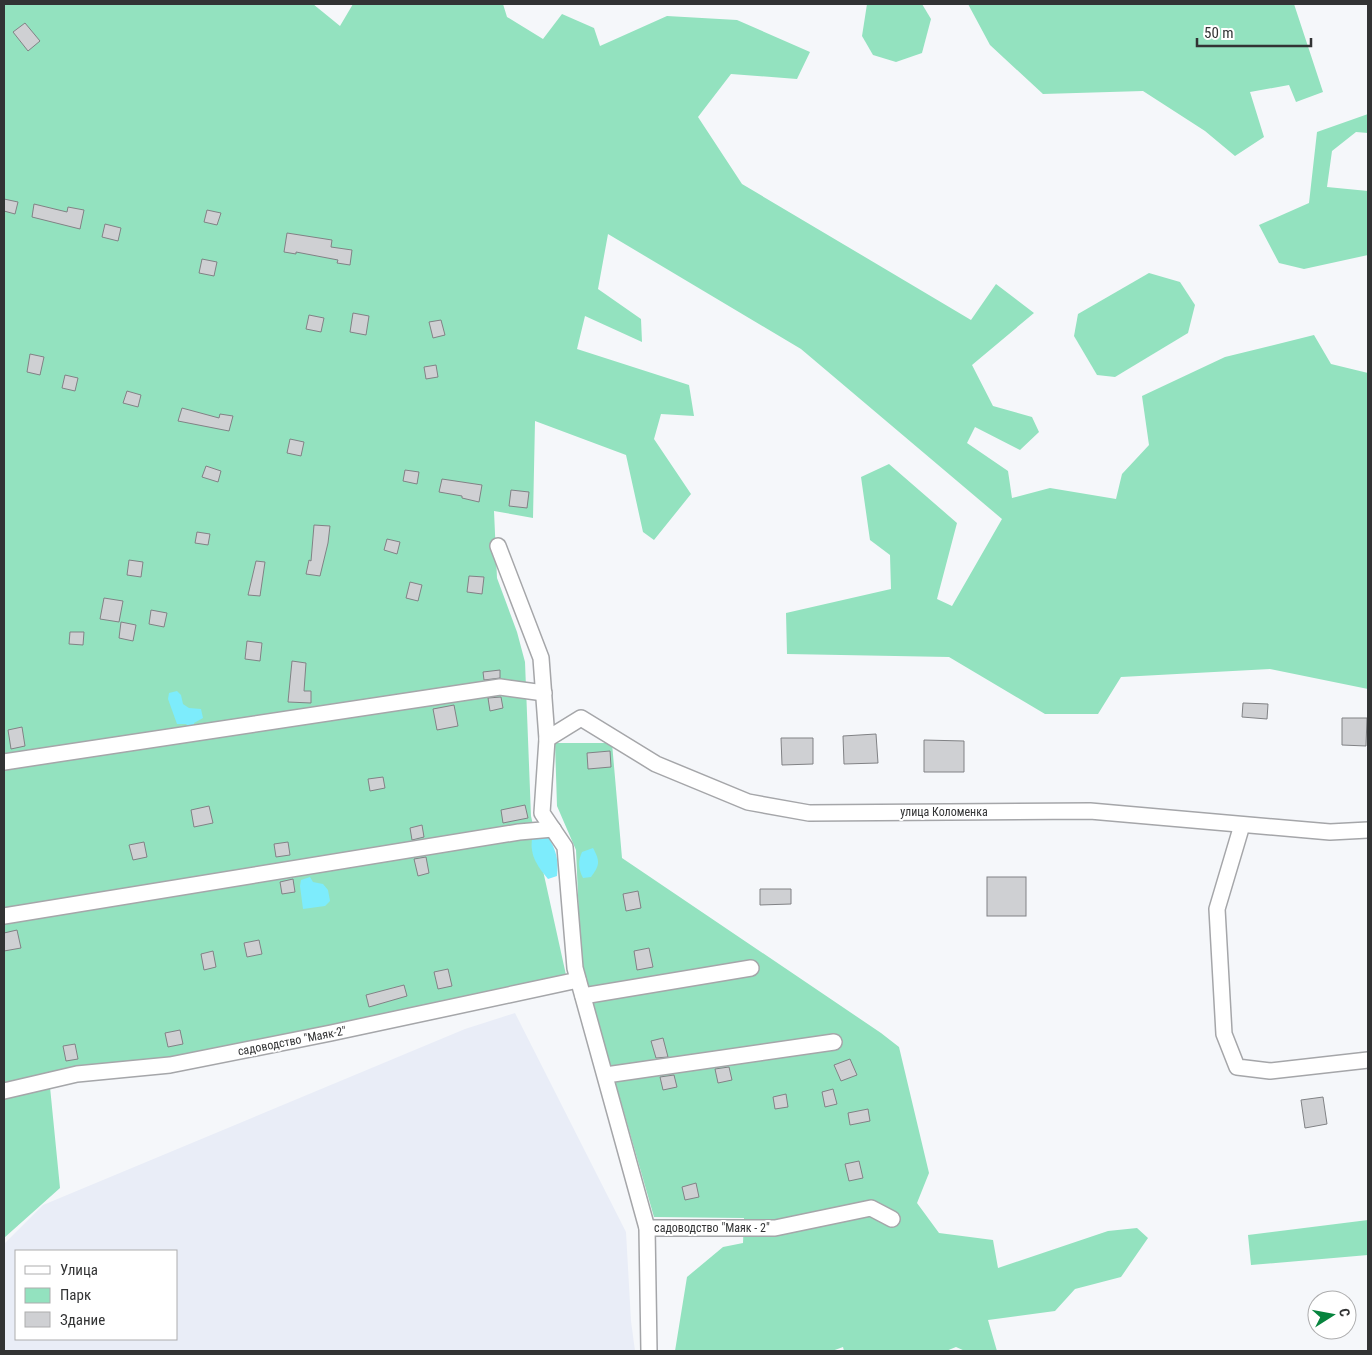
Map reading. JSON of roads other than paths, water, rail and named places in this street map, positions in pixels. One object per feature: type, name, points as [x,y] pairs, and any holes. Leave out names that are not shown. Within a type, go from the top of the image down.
[{"type":"street","points":[[498,546],[541,658],[547,739],[542,813],[565,847],[575,968],[647,1228],[649,1351]]},
{"type":"street","points":[[4,762],[500,687],[544,693]]},
{"type":"street","name":"улица Коломенка","points":[[547,739],[581,718],[656,764],[748,802],[809,812],[1090,811],[1330,832],[1368,830]]},
{"type":"street","points":[[1242,825],[1217,909],[1224,1034],[1237,1067],[1270,1071],[1368,1060]]},
{"type":"street","points":[[4,916],[509,834],[553,829]]},
{"type":"street","points":[[583,996],[751,968]]},
{"type":"street","name":"садоводство \"Маяк-2\"","points":[[4,1091],[77,1074],[170,1066],[331,1034],[578,980]]},
{"type":"street","points":[[606,1075],[834,1042]]},
{"type":"street","name":"садоводство \"Маяк - 2\"","points":[[647,1228],[775,1228],[871,1208],[892,1219]]},
{"type":"water","points":[[177,691],[181,695],[183,704],[189,708],[201,709],[203,718],[194,723],[194,726],[189,727],[186,724],[177,724],[168,699],[169,693]]},
{"type":"water","points":[[533,835],[547,835],[550,840],[555,850],[558,865],[557,876],[548,879],[534,859],[532,848]]},
{"type":"water","points":[[593,848],[598,860],[596,869],[591,877],[583,878],[579,868],[582,852]]},
{"type":"water","points":[[310,877],[313,882],[323,884],[328,890],[330,901],[325,906],[303,909],[301,880]]}]
